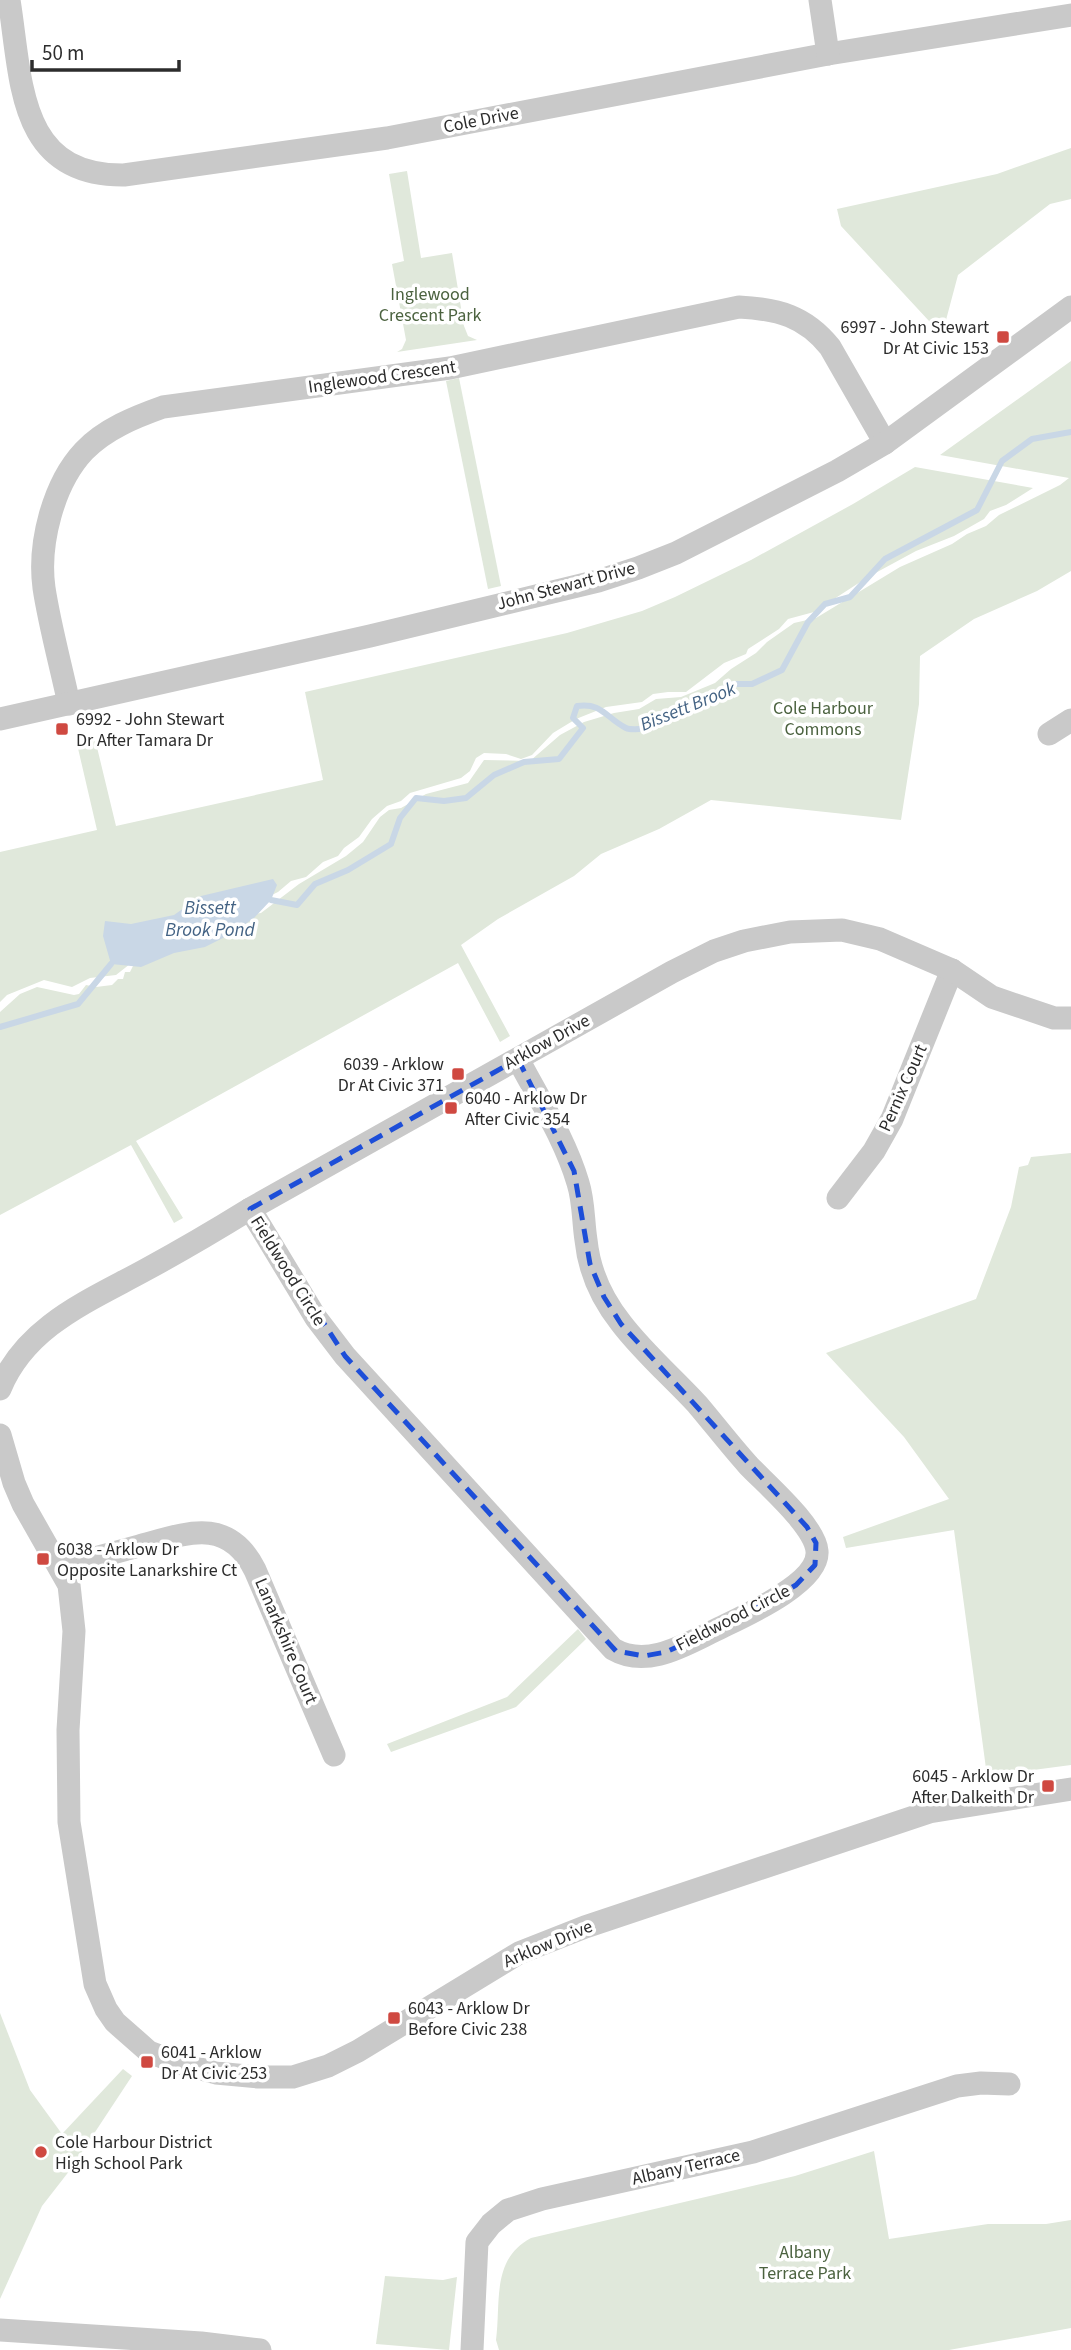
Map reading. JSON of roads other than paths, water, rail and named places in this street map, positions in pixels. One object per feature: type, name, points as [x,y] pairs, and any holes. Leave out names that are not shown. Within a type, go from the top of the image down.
[{"type":"street","name":"Cole Drive","points":[[9,0],[27,111],[41,138],[54,154],[70,165],[87,172],[106,175],[124,175],[387,138],[828,54],[1071,15]]},
{"type":"street","points":[[820,0],[828,54]]},
{"type":"street","name":"Inglewood Crescent","points":[[69,704],[44,587],[42,551],[49,517],[65,479],[83,452],[111,430],[136,416],[163,407],[425,373],[739,307],[763,308],[794,317],[819,334],[830,347],[885,443]]},
{"type":"street","name":"John Stewart Drive","points":[[0,719],[370,636],[598,581],[638,568],[676,553],[885,443],[1071,307]]},
{"type":"street","points":[[1049,734],[1071,720]]},
{"type":"street","name":"Arklow Drive","points":[[0,1389],[20,1354],[45,1328],[65,1314],[686,964],[729,946],[766,936],[827,929],[855,932],[880,939],[952,970],[992,998],[1054,1018],[1071,1018]]},
{"type":"street","name":"Pernix Court","points":[[838,1198],[874,1151],[892,1119],[952,970]]},
{"type":"street","name":"Fieldwood Circle","points":[[250,1209],[316,1318],[345,1356],[613,1649],[632,1656],[660,1654],[737,1620],[802,1581],[815,1565],[816,1543],[807,1527],[746,1463],[614,1313],[597,1284],[590,1264],[582,1196],[574,1171],[554,1127],[517,1059]]},
{"type":"street","name":"Arklow Drive","points":[[0,1435],[23,1504],[69,1585],[74,1631],[68,1730],[69,1822],[96,1989],[115,2022],[149,2052],[178,2063],[216,2073],[293,2077],[328,2066],[358,2051],[519,1953],[585,1927],[929,1811],[1071,1789]]},
{"type":"street","name":"Lanarkshire Court","points":[[61,1567],[190,1533],[213,1533],[234,1543],[245,1552],[255,1570],[334,1755]]},
{"type":"street","name":"Albany Terrace","points":[[472,2350],[477,2242],[491,2224],[508,2210],[542,2199],[753,2152],[957,2086],[1009,2084]]},
{"type":"street","points":[[0,2330],[201,2343],[260,2350]]},
{"type":"water","name":"Bissett Brook Pond","points":[[273,879],[277,885],[271,900],[254,918],[231,934],[205,947],[174,953],[141,967],[111,964],[103,936],[105,921],[131,924],[174,915],[201,896]]},
{"type":"waterway","name":"Bissett Brook","points":[[271,900],[297,905],[315,884],[348,870],[391,844],[400,818],[416,798],[444,801],[466,798],[494,775],[524,762],[559,759],[583,728],[573,718],[577,706],[592,706],[626,728],[643,729],[733,684],[752,684],[782,670],[808,622],[825,604],[850,597],[885,559],[977,510],[1002,461],[1032,439],[1071,432]]},
{"type":"waterway","name":"Bissett Brook","points":[[0,1027],[78,1004],[111,964]]},
{"type":"place","name":"6997 - John Stewart Dr At Civic 153","points":[[1003,337]]},
{"type":"place","name":"6992 - John Stewart Dr After Tamara Dr","points":[[62,729]]},
{"type":"place","name":"6039 - Arklow Dr At Civic 371","points":[[458,1074]]},
{"type":"place","name":"6040 - Arklow Dr After Civic 354","points":[[451,1108]]},
{"type":"place","name":"6038 - Arklow Dr Opposite Lanarkshire Ct","points":[[43,1559]]},
{"type":"place","name":"6045 - Arklow Dr After Dalkeith Dr","points":[[1048,1786]]},
{"type":"place","name":"6043 - Arklow Dr Before Civic 238","points":[[394,2018]]},
{"type":"place","name":"6041 - Arklow Dr At Civic 253","points":[[147,2062]]},
{"type":"place","name":"Cole Harbour District High School Park","points":[[41,2152]]},
{"type":"park label","name":"Inglewood Crescent Park","points":[[430,304]]},
{"type":"park label","name":"Cole Harbour Commons","points":[[823,718]]},
{"type":"park label","name":"Albany Terrace Park","points":[[805,2262]]}]
